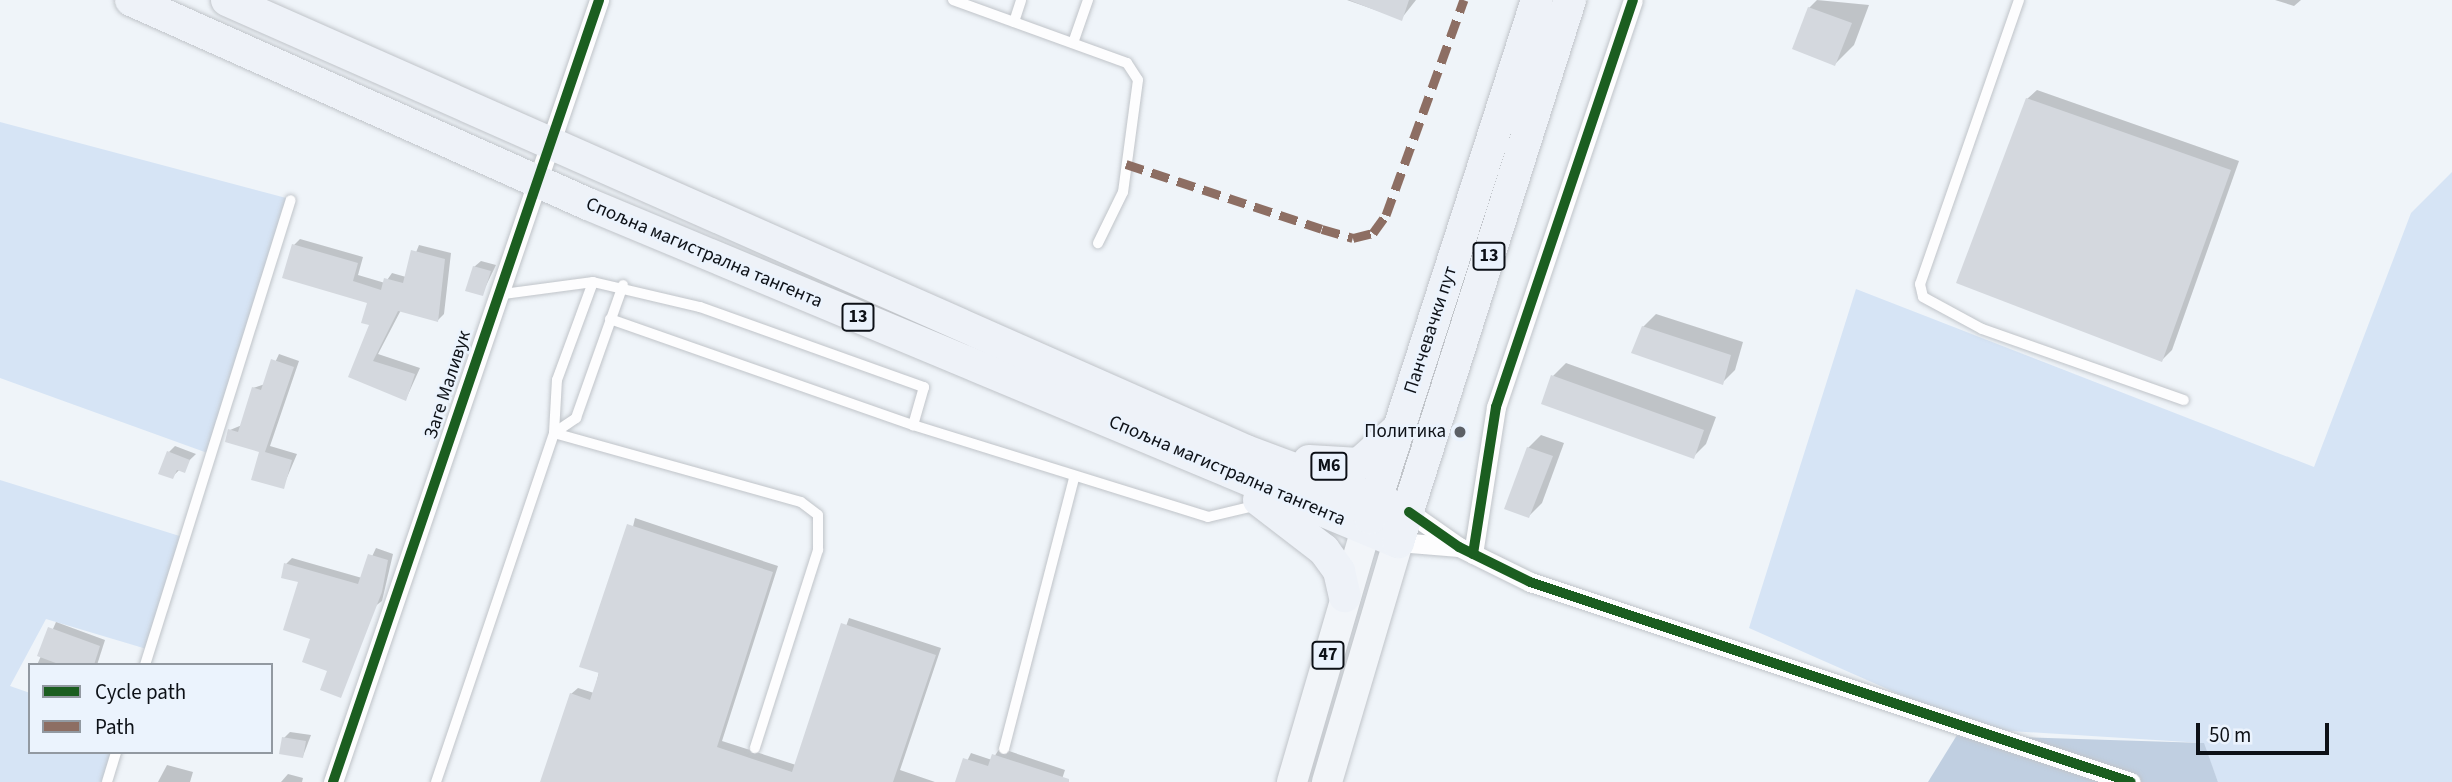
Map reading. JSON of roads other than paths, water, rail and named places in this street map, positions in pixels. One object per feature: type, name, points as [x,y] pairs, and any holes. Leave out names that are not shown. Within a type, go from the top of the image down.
[{"type":"highway","name":"Спољна магистрална тангента","points":[[131,0],[537,182],[1398,542]]},
{"type":"highway","name":"Спољна магистрална тангента","points":[[227,0],[1246,452],[1409,512]]},
{"type":"highway","name":"Панчевачки пут","points":[[1366,529],[1537,0]]},
{"type":"highway","name":"Панчевачки пут","points":[[1398,542],[1570,0]]},
{"type":"highway","name":"M6","points":[[1246,452],[1346,467],[1372,457],[1399,428]]},
{"type":"highway","points":[[1200,460],[1266,503],[1324,550],[1339,570],[1345,596]]},
{"type":"main road","name":"Панчевачки пут","points":[[1292,782],[1366,529]]},
{"type":"main road","name":"Панчевачки пут","points":[[1327,782],[1398,542]]},
{"type":"street","name":"Заге Маливук","points":[[333,782],[496,295],[599,0]]},
{"type":"street","points":[[1466,550],[1496,407],[1633,0]]},
{"type":"street","points":[[1409,512],[1466,550],[1612,612],[1758,653],[2131,782]]},
{"type":"street","points":[[1398,542],[1466,550]]},
{"type":"lane","points":[[953,0],[1127,63],[1138,80],[1123,192],[1098,243]]},
{"type":"lane","points":[[1014,22],[1021,0]]},
{"type":"lane","points":[[1073,43],[1088,0]]},
{"type":"lane","points":[[2020,0],[1920,284],[1923,297],[1982,329],[2184,400]]},
{"type":"lane","points":[[146,663],[291,200]]},
{"type":"lane","points":[[496,295],[593,282],[623,285],[924,387],[914,425]]},
{"type":"lane","points":[[436,782],[554,433],[557,380],[593,282]]},
{"type":"lane","points":[[554,433],[576,418],[623,285]]},
{"type":"lane","points":[[610,319],[1074,478],[1208,517],[1266,503]]},
{"type":"lane","points":[[554,433],[801,502],[818,515],[818,550],[755,748]]},
{"type":"lane","points":[[1004,749],[1074,478]]},
{"type":"lane","points":[[107,782],[115,754]]},
{"type":"place","name":"Политика","points":[[1460,432]]}]
